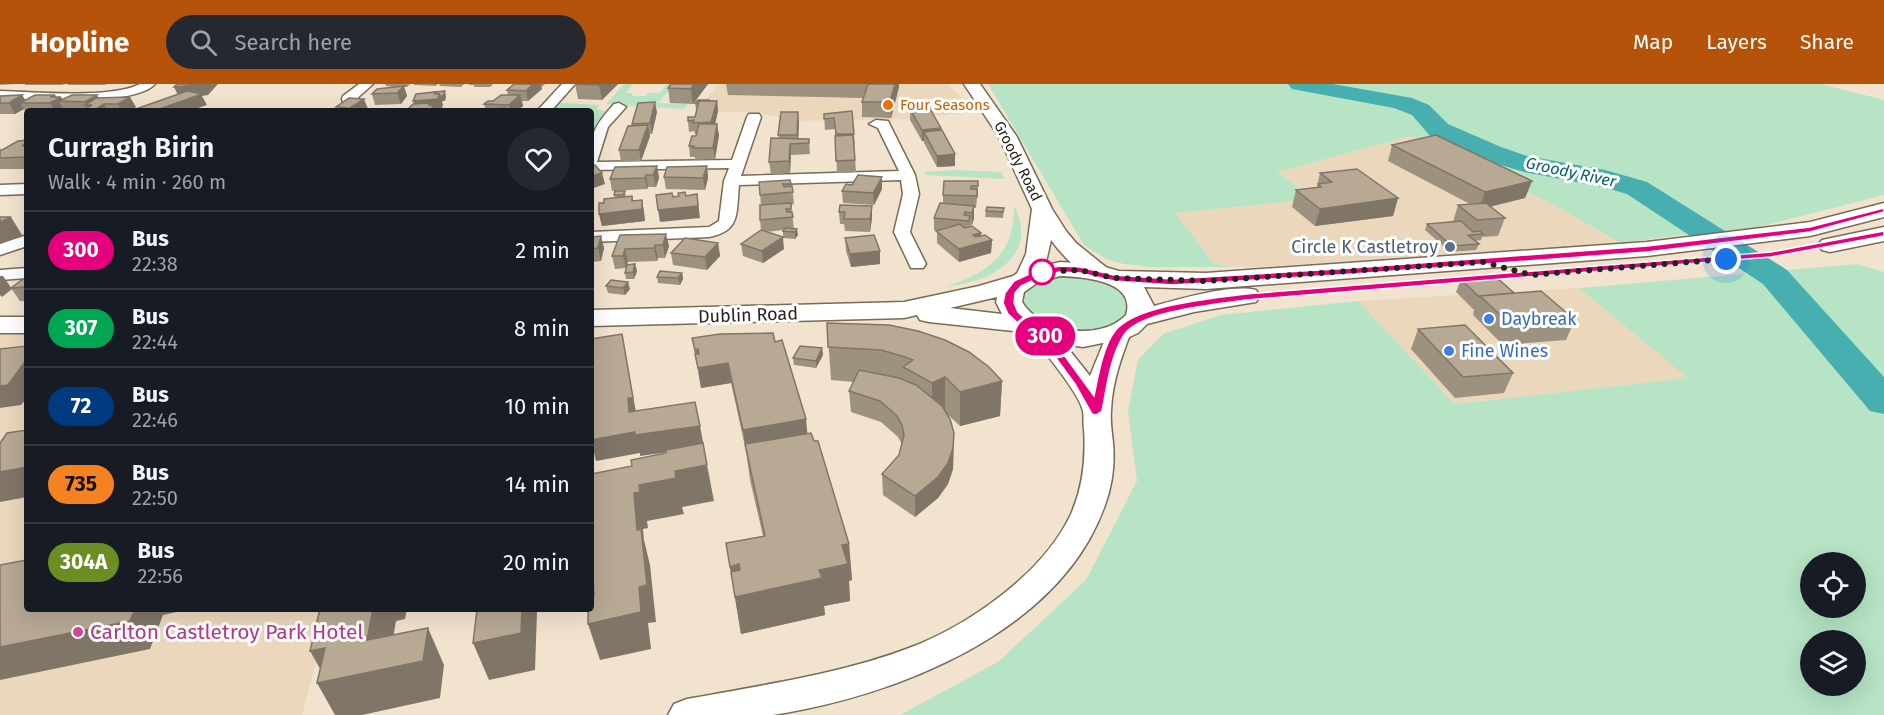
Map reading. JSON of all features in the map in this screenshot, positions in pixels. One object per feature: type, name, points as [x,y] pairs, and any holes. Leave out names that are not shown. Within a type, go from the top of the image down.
[{"type":"main road","points":[[904,310],[984,294],[1060,269],[1107,276],[1206,281],[1483,262],[1575,271],[1750,238],[1810,230],[1884,210]]},
{"type":"main road","points":[[904,310],[1033,328],[1082,339],[1193,304],[1246,297],[1532,267],[1654,257],[1771,254],[1884,234]]},
{"type":"main road","points":[[1107,276],[1129,286],[1138,297],[1142,307],[1129,325]]},
{"type":"main road","points":[[1022,281],[1010,293],[1008,303],[1013,314],[1033,328]]},
{"type":"main road","name":"Dublin Road","points":[[594,318],[904,310]]},
{"type":"main road","points":[[0,325],[24,325]]},
{"type":"street","points":[[0,95],[116,95],[145,88],[148,84]]},
{"type":"street","points":[[348,99],[367,84]]},
{"type":"street","points":[[547,108],[569,84]]},
{"type":"street","name":"Groody Road","points":[[972,84],[1008,137],[1042,209],[1068,248],[1107,276]]},
{"type":"street","points":[[602,107],[636,108]]},
{"type":"street","points":[[594,151],[602,126],[619,107]]},
{"type":"street","points":[[594,237],[719,230],[727,222],[736,164],[754,117]]},
{"type":"street","points":[[876,124],[883,124],[908,175],[911,194],[902,232],[917,264]]},
{"type":"street","points":[[594,166],[736,164]]},
{"type":"street","points":[[732,181],[908,175]]},
{"type":"street","points":[[0,190],[24,189]]},
{"type":"street","points":[[1022,281],[1032,271],[1038,248],[1042,209]]},
{"type":"street","points":[[0,250],[24,241]]},
{"type":"street","points":[[0,275],[24,273]]},
{"type":"street","points":[[687,715],[836,686],[904,664],[978,630],[1026,595],[1058,561],[1090,504],[1098,470],[1099,444],[1096,411],[1105,366],[1129,325]]},
{"type":"street","points":[[1033,328],[1080,383],[1096,411]]},
{"type":"shaded area","points":[[718,84],[948,84],[975,112],[908,119],[795,121],[760,113],[697,111]]},
{"type":"shaded area","points":[[1411,136],[1556,206],[1620,244],[1234,267],[1213,263],[1174,213],[1313,199],[1277,172]]},
{"type":"shaded area","points":[[1579,288],[1689,378],[1455,404],[1358,301]]},
{"type":"shaded area","points":[[0,334],[24,334],[24,612],[329,612],[302,715],[0,715]]},
{"type":"green space","points":[[624,84],[633,84],[626,93],[633,93],[632,96],[646,96],[648,93],[660,93],[667,84],[675,84],[658,103],[688,104],[684,109],[606,104]]},
{"type":"green space","points":[[988,84],[1821,84],[1884,100],[1884,195],[1750,229],[1620,243],[1556,206],[1411,136],[1277,172],[1314,199],[1175,213],[1213,263],[1234,267],[1149,267],[1124,264],[1106,259],[1084,245]]},
{"type":"green space","points":[[561,103],[600,105],[596,109],[608,112],[594,131],[594,108],[555,108]]},
{"type":"green space","points":[[955,170],[1001,172],[1005,179],[925,175],[925,172]]},
{"type":"green space","points":[[1014,206],[1021,226],[1021,238],[1011,259],[1003,267],[981,278],[946,287],[974,275],[996,259],[1010,237]]},
{"type":"green space","points":[[1857,264],[1884,272],[1884,715],[900,715],[998,662],[1086,580],[1137,481],[1128,411],[1138,360],[1163,334],[1221,315],[1358,301],[1455,404],[1688,378],[1579,288]]},
{"type":"green space","points":[[1061,275],[1099,280],[1116,288],[1130,301],[1125,320],[1098,332],[1059,332],[1021,309],[1022,291],[1032,283]]},
{"type":"building","points":[[177,84],[204,84],[174,87]]},
{"type":"building","points":[[514,84],[533,84],[526,91],[507,90]]},
{"type":"building","points":[[671,84],[694,84],[691,89],[668,88]]},
{"type":"building","points":[[868,84],[895,84],[890,102],[862,102]]},
{"type":"building","points":[[404,86],[397,93],[372,94],[377,89]]},
{"type":"building","points":[[187,91],[202,94],[162,108],[139,108]]},
{"type":"building","points":[[445,91],[443,96],[436,92]]},
{"type":"building","points":[[436,92],[435,94],[439,94],[438,99],[413,101],[416,94]]},
{"type":"building","points":[[22,95],[9,103],[0,103],[0,96]]},
{"type":"building","points":[[35,95],[61,97],[50,103],[20,103]]},
{"type":"building","points":[[72,95],[97,95],[85,102],[59,101]]},
{"type":"building","points":[[501,95],[520,95],[509,105],[484,104],[493,101]]},
{"type":"building","points":[[130,97],[118,104],[86,108],[92,105],[85,105],[96,98]]},
{"type":"building","points":[[349,98],[364,99],[350,108],[336,107]]},
{"type":"building","points":[[699,101],[717,101],[711,122],[688,121],[688,117],[695,117]]},
{"type":"building","points":[[655,102],[650,123],[632,124],[638,103]]},
{"type":"building","points":[[431,103],[429,105],[434,105],[432,108],[409,108],[413,104]]},
{"type":"building","points":[[929,107],[941,128],[922,130],[910,109]]},
{"type":"building","points":[[852,111],[854,134],[836,134],[834,118],[824,119],[824,114]]},
{"type":"building","points":[[781,112],[798,112],[797,135],[778,135]]},
{"type":"building","points":[[699,124],[717,124],[713,148],[689,146],[692,136],[696,136]]},
{"type":"building","points":[[648,125],[639,150],[619,150],[628,126]]},
{"type":"building","points":[[942,130],[955,154],[937,156],[924,132]]},
{"type":"building","points":[[853,135],[855,160],[836,161],[835,136]]},
{"type":"building","points":[[1436,135],[1532,181],[1485,192],[1392,145]]},
{"type":"building","points":[[771,138],[809,139],[809,143],[790,144],[789,161],[769,162]]},
{"type":"building","points":[[24,140],[22,146],[24,146],[24,157],[0,158],[0,151],[18,141]]},
{"type":"building","points":[[595,165],[602,173],[594,175]]},
{"type":"building","points":[[657,166],[653,175],[646,175],[645,178],[610,179],[615,167]]},
{"type":"building","points":[[707,166],[703,178],[664,177],[667,167]]},
{"type":"building","points":[[1357,169],[1398,198],[1320,209],[1296,190],[1321,187],[1318,184],[1332,182],[1320,173]]},
{"type":"building","points":[[858,175],[882,177],[873,193],[842,191],[846,184],[852,185]]},
{"type":"building","points":[[790,180],[791,184],[783,184],[784,187],[792,186],[793,192],[760,195],[759,182]]},
{"type":"building","points":[[944,181],[978,181],[978,186],[971,186],[971,189],[977,189],[977,196],[943,195]]},
{"type":"building","points":[[615,191],[625,191],[623,195],[614,195]]},
{"type":"building","points":[[685,192],[686,196],[697,194],[698,206],[658,210],[656,195],[672,193],[673,197]]},
{"type":"building","points":[[632,196],[632,201],[642,200],[642,209],[599,214],[599,203],[604,203],[604,199]]},
{"type":"building","points":[[791,203],[791,209],[786,209],[787,212],[792,212],[793,217],[760,220],[760,205]]},
{"type":"building","points":[[940,203],[974,206],[972,213],[965,212],[964,215],[970,216],[969,221],[934,218]]},
{"type":"building","points":[[1486,203],[1505,218],[1477,220],[1458,205]]},
{"type":"building","points":[[840,205],[872,206],[870,219],[844,219],[845,212],[839,212]]},
{"type":"building","points":[[987,207],[1004,208],[1003,212],[986,211]]},
{"type":"building","points":[[0,217],[11,217],[0,222]]},
{"type":"building","points":[[1461,221],[1473,232],[1480,231],[1483,234],[1468,235],[1479,244],[1452,246],[1427,224]]},
{"type":"building","points":[[960,224],[964,228],[972,226],[981,233],[973,235],[976,237],[985,235],[992,240],[959,249],[936,231]]},
{"type":"building","points":[[785,228],[797,229],[795,232],[783,231]]},
{"type":"building","points":[[761,230],[783,237],[762,251],[741,244]]},
{"type":"building","points":[[666,234],[663,245],[655,245],[654,248],[625,249],[623,256],[612,256],[620,235]]},
{"type":"building","points":[[874,235],[880,251],[850,254],[845,238]]},
{"type":"building","points":[[601,236],[598,248],[594,249],[594,237]]},
{"type":"building","points":[[685,238],[718,243],[705,257],[671,253]]},
{"type":"building","points":[[635,264],[633,272],[625,273],[627,265]]},
{"type":"building","points":[[660,271],[682,273],[678,278],[657,277]]},
{"type":"building","points":[[1496,277],[1514,293],[1479,297],[1461,279]]},
{"type":"building","points":[[23,279],[24,279],[24,287],[11,288]]},
{"type":"building","points":[[611,280],[628,282],[623,288],[606,286]]},
{"type":"building","points":[[1541,291],[1575,320],[1511,325],[1480,296]]},
{"type":"building","points":[[827,323],[889,325],[918,331],[945,340],[969,352],[989,367],[1002,381],[960,392],[945,377],[932,383],[903,367],[913,360],[905,357],[881,350],[828,347]]},
{"type":"building","points":[[1465,325],[1513,373],[1463,377],[1418,329]]},
{"type":"building","points":[[773,333],[775,342],[782,340],[806,419],[743,430],[728,363],[698,368],[695,354],[699,354],[698,349],[695,350],[692,338],[720,334]]},
{"type":"building","points":[[622,334],[633,398],[628,398],[629,412],[695,402],[700,426],[635,435],[635,432],[594,439],[594,339]]},
{"type":"building","points":[[24,346],[24,363],[8,385],[0,386],[0,349]]},
{"type":"building","points":[[800,346],[822,348],[816,361],[793,358]]},
{"type":"building","points":[[859,370],[899,378],[916,385],[942,406],[950,419],[954,433],[953,448],[948,463],[938,477],[915,496],[882,474],[899,455],[904,435],[902,425],[897,416],[880,401],[849,391]]},
{"type":"building","points":[[24,430],[24,468],[0,472],[0,443],[7,433]]},
{"type":"building","points":[[811,433],[814,441],[818,441],[849,544],[842,545],[848,564],[819,570],[822,578],[735,597],[731,572],[740,570],[739,564],[730,567],[726,543],[765,536],[745,444]]},
{"type":"building","points":[[703,443],[707,465],[675,471],[676,478],[639,485],[640,492],[634,493],[637,530],[641,529],[647,585],[639,587],[641,612],[588,624],[588,612],[594,612],[594,473],[632,466],[631,460],[666,453],[666,450]]},
{"type":"building","points":[[24,561],[24,612],[134,612],[130,621],[0,647],[0,565]]},
{"type":"building","points":[[319,612],[372,612],[367,640],[428,628],[423,661],[317,683],[325,648],[310,651]]},
{"type":"building","points":[[477,612],[522,612],[521,633],[473,643]]},
{"type":"waterway","name":"Groody River","points":[[1300,84],[1403,103],[1420,110],[1439,130],[1491,153],[1524,163],[1605,179],[1637,188],[1775,277],[1884,402]]},
{"type":"bus line","name":"300","points":[[1884,210],[1810,230],[1750,238],[1647,249],[1353,271],[1172,282],[1114,278],[1099,273],[1060,269],[1026,278],[1010,293],[1008,303],[1013,314],[1024,324],[1042,332],[1080,383],[1096,411],[1105,366],[1119,332],[1131,326],[1138,318],[1193,304],[1246,297],[1660,265],[1771,254],[1884,234]]},
{"type":"place","name":"Four Seasons","points":[[888,105]]},
{"type":"place","name":"Circle K Castletroy","points":[[1450,247]]},
{"type":"place","name":"Daybreak","points":[[1489,319]]},
{"type":"place","name":"Fine Wines","points":[[1449,351]]},
{"type":"place","name":"Carlton Castletroy Park Hotel","points":[[78,632]]},
{"type":"route","points":[[1042,272],[1060,269],[1080,270],[1114,278],[1172,282],[1483,262],[1531,275],[1726,259]]}]
